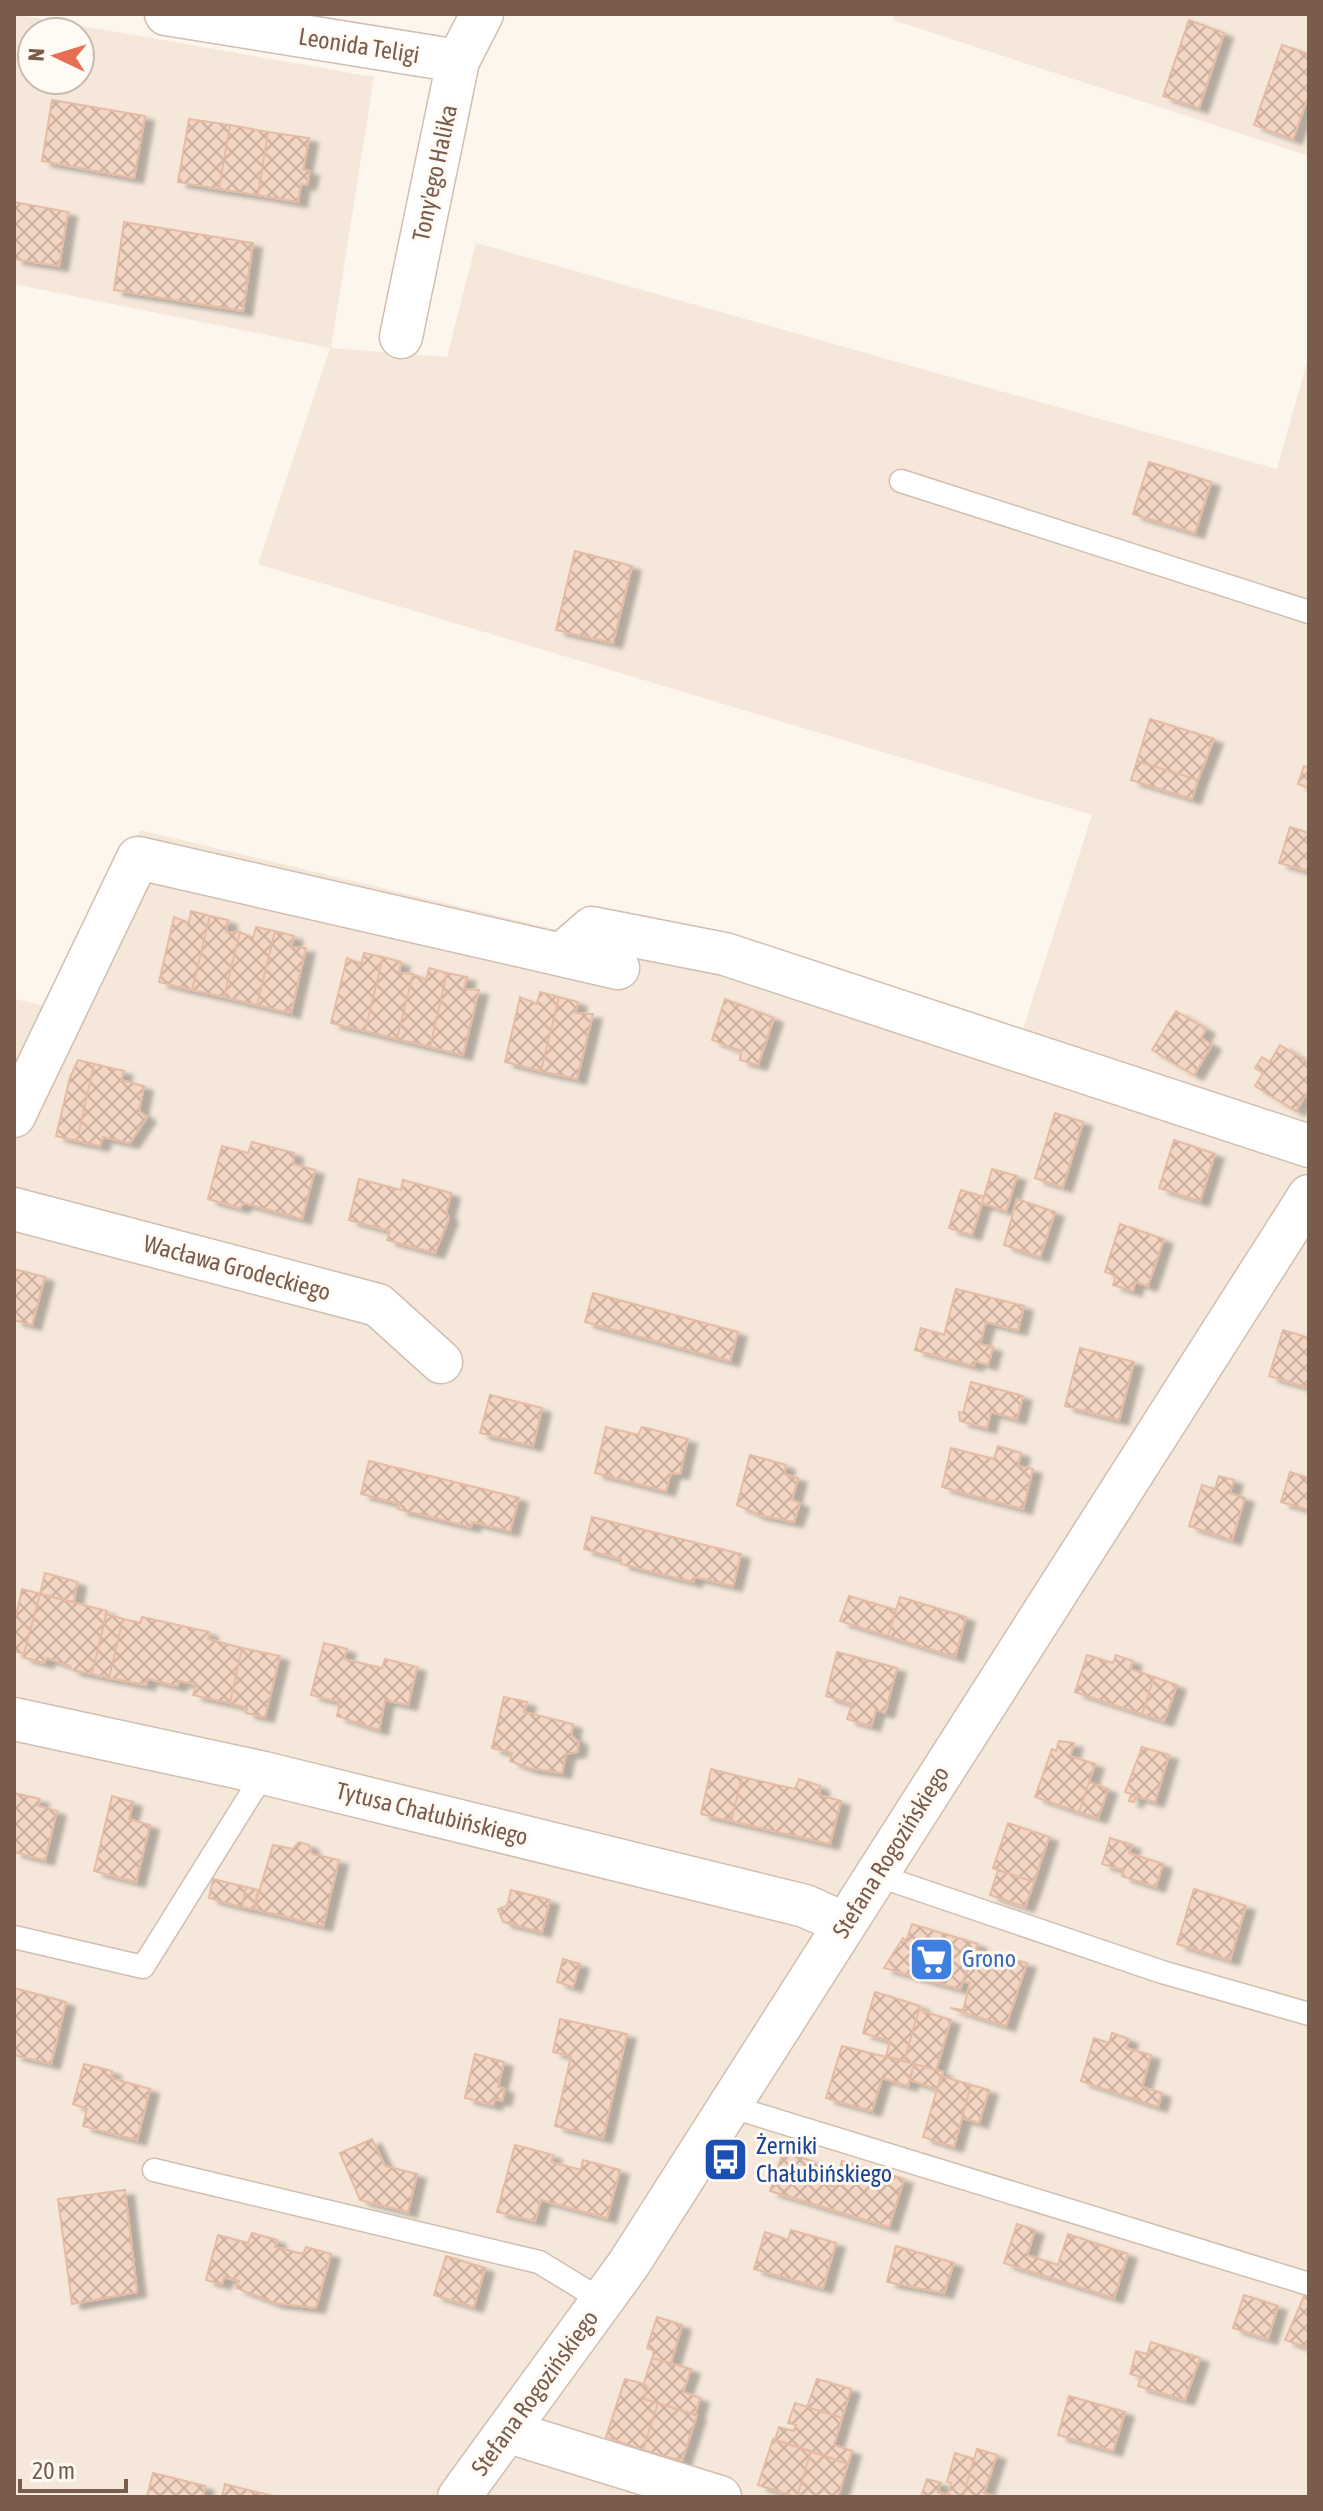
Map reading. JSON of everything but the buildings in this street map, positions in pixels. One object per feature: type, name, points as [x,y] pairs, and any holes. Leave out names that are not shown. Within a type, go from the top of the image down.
[{"type":"street","name":"Leonida Teligi","points":[[166,14],[458,61]]},
{"type":"street","name":"Tony'ego Halika","points":[[401,337],[458,61],[482,14]]},
{"type":"street","points":[[14,1116],[138,858],[618,968]]},
{"type":"street","points":[[561,955],[592,928],[725,954],[1309,1146]]},
{"type":"street","name":"Stefana Rogozińskiego","points":[[459,2497],[603,2301],[1309,1196]]},
{"type":"street","name":"Wacława Grodeckiego","points":[[14,1209],[378,1305],[441,1362]]},
{"type":"street","name":"Tytusa Chałubińskiego","points":[[14,1719],[264,1773],[805,1906],[845,1924]]},
{"type":"street","points":[[510,2428],[525,2437],[720,2497]]},
{"type":"lane","points":[[901,481],[1309,612]]},
{"type":"lane","points":[[14,1937],[143,1967],[264,1773]]},
{"type":"lane","points":[[876,1875],[1162,1972],[1309,2014]]},
{"type":"lane","points":[[729,2106],[1309,2284]]},
{"type":"lane","points":[[154,2170],[539,2262],[603,2301]]},
{"type":"shaded area","points":[[14,14],[25,16],[16,16],[16,96],[96,96],[96,28],[374,77],[331,348],[447,357],[476,243],[1277,469],[1309,355],[1309,2497],[14,2497],[14,999],[52,1007],[140,830],[700,964],[1013,1060],[1092,815],[258,564],[330,348],[14,284]]},
{"type":"shaded area","points":[[894,14],[1309,14],[1309,156],[893,20]]},
{"type":"place","name":"Grono","points":[[931,1959]]},
{"type":"place","name":"Żerniki Chałubińskiego","points":[[725,2160]]}]
